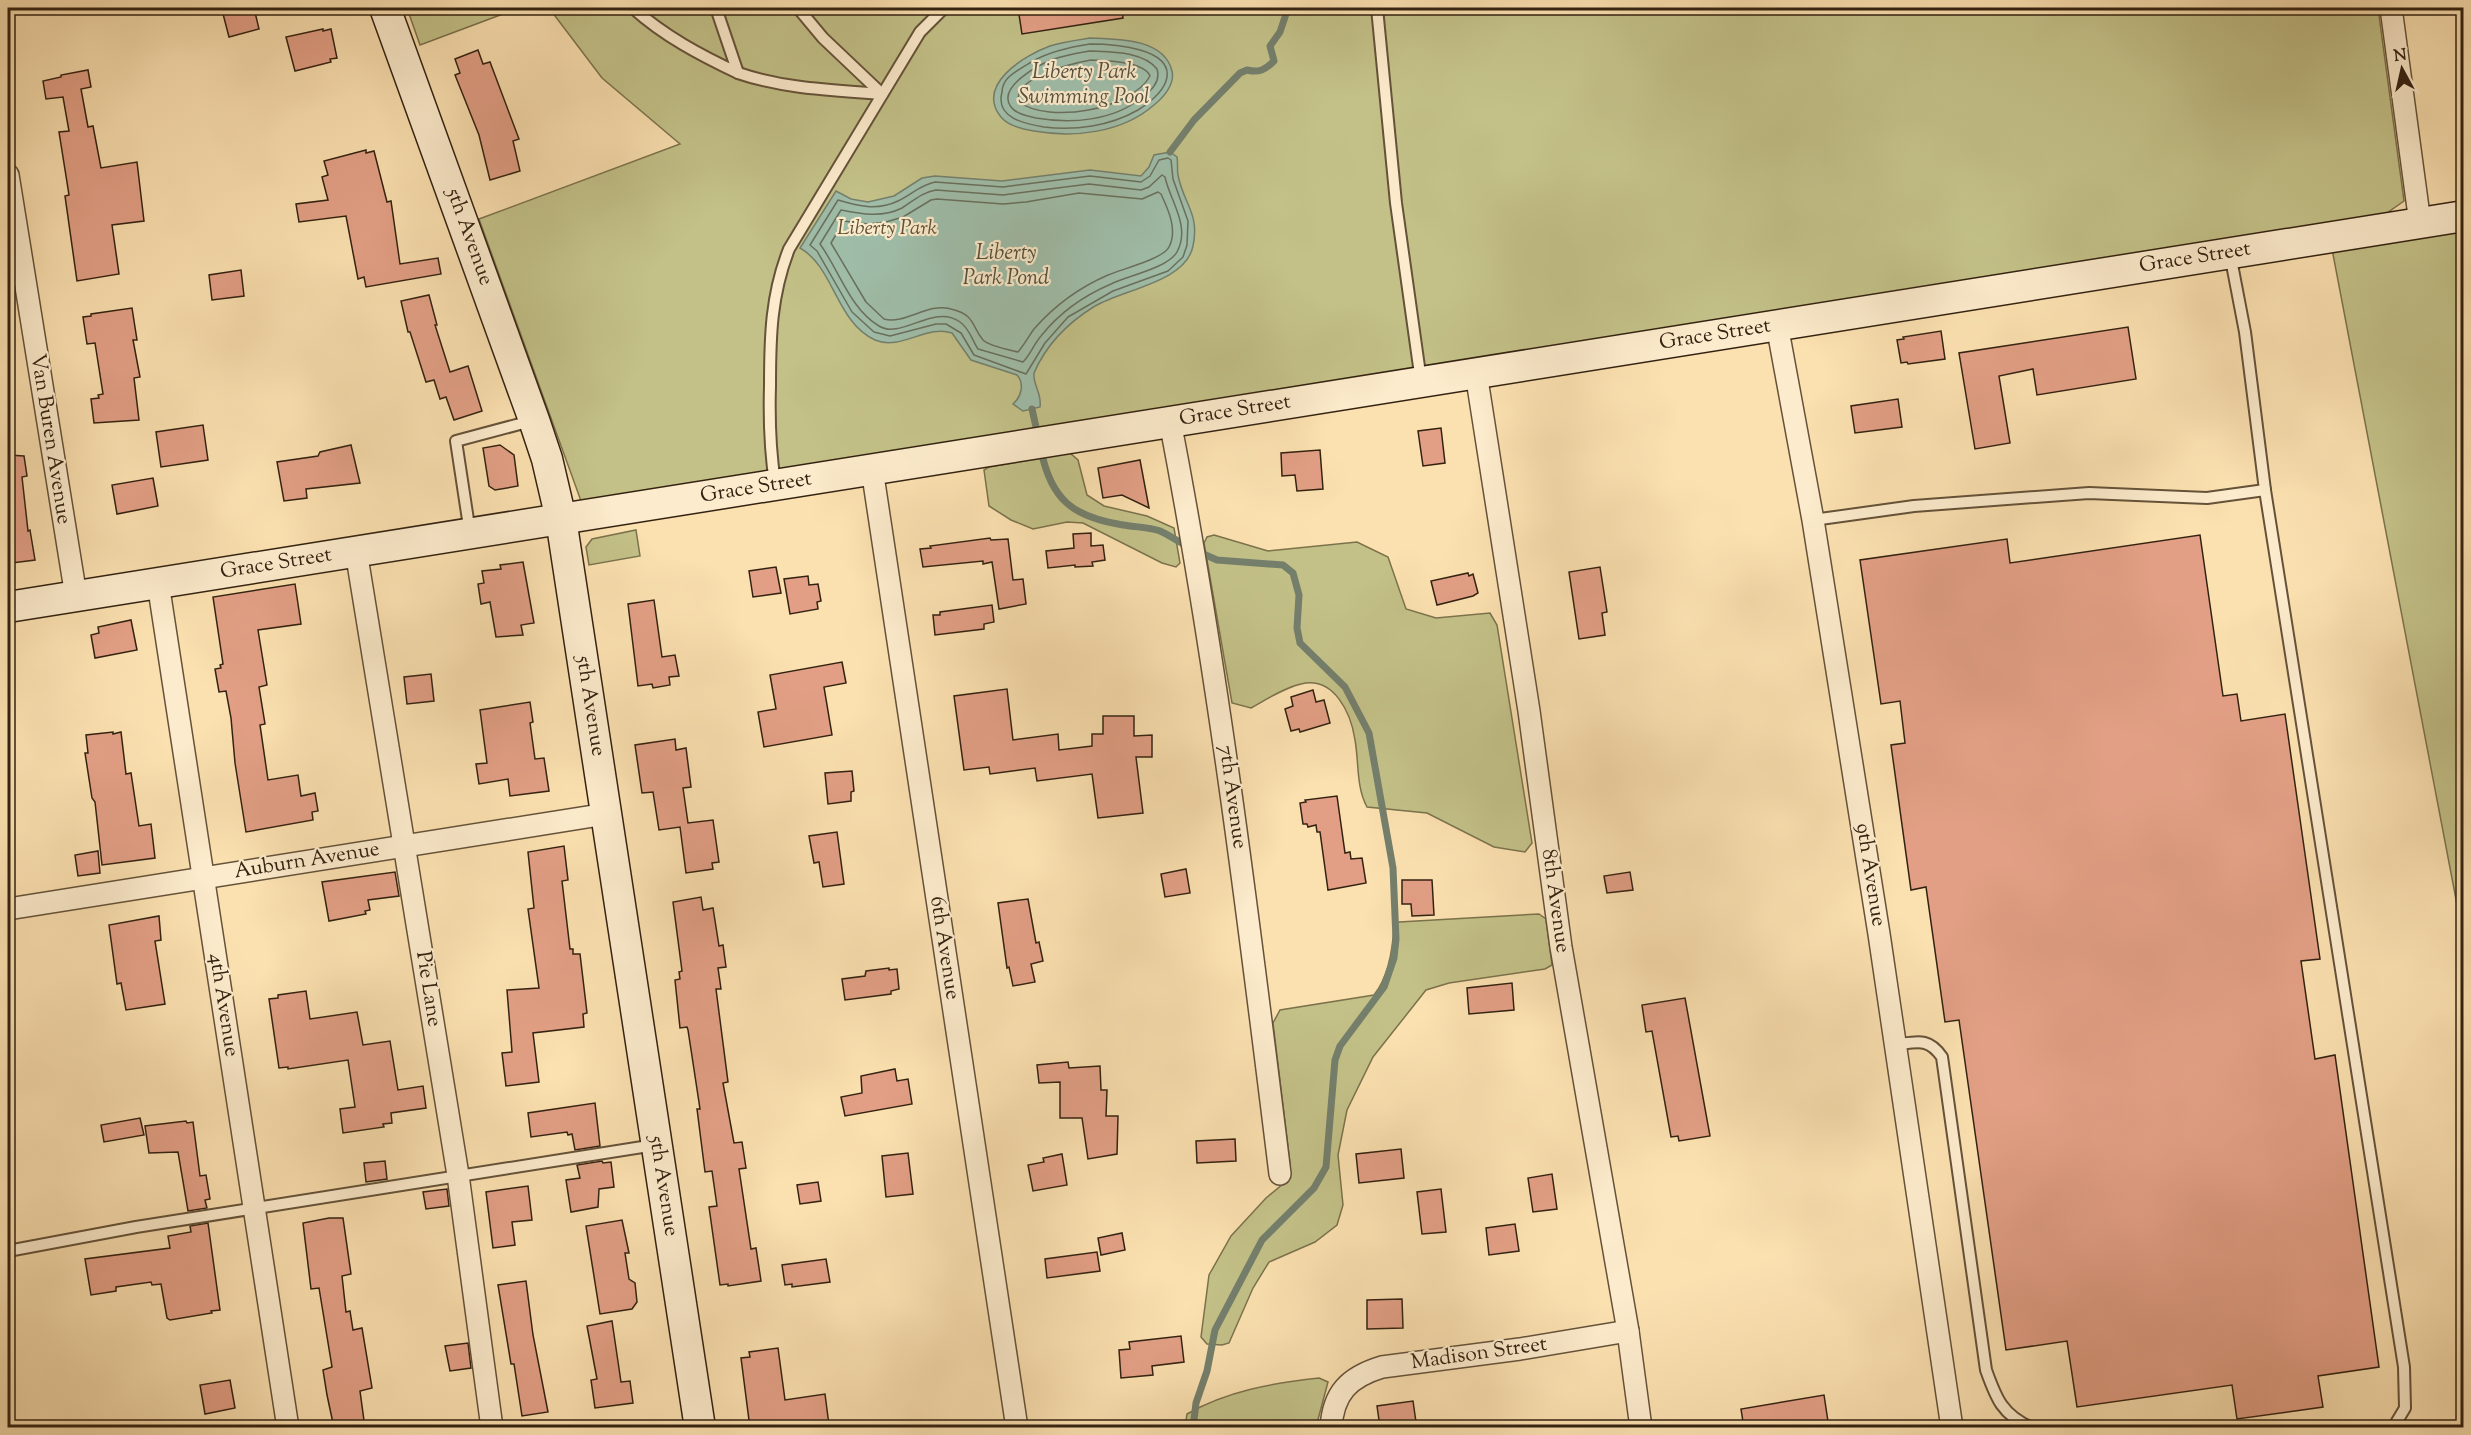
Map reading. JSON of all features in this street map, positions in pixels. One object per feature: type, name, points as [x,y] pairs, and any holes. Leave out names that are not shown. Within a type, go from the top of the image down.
[{"type":"street","name":"5th Avenue","points":[[384,8],[534,420],[547,459],[561,519],[700,1428]]},
{"type":"street","points":[[2391,8],[2420,223]]},
{"type":"street","name":"Van Buren Avenue","points":[[8,176],[76,596]]},
{"type":"street","name":"Grace Street","points":[[8,607],[2463,216]]},
{"type":"street","name":"9th Avenue","points":[[1777,325],[1813,520],[1880,934],[1952,1428]]},
{"type":"street","name":"8th Avenue","points":[[1476,372],[1529,711],[1561,947],[1628,1331],[1641,1428]]},
{"type":"street","name":"7th Avenue","points":[[1170,421],[1197,566],[1227,758],[1280,1174]]},
{"type":"street","name":"6th Avenue","points":[[872,469],[1017,1428]]},
{"type":"street","name":"Pie Lane","points":[[356,551],[458,1175],[492,1428]]},
{"type":"street","name":"4th Avenue","points":[[158,583],[288,1428]]},
{"type":"street","name":"Auburn Avenue","points":[[8,909],[606,814]]},
{"type":"street","name":"Madison Street","points":[[1331,1428],[1339,1394],[1351,1381],[1365,1372],[1628,1331]]},
{"type":"lane","points":[[633,8],[665,34],[708,59],[764,82],[882,94]]},
{"type":"lane","points":[[716,8],[738,73]]},
{"type":"lane","points":[[798,8],[823,39],[882,94]]},
{"type":"lane","points":[[775,484],[769,444],[770,349],[774,295],[789,249],[920,32],[944,8]]},
{"type":"lane","points":[[1377,8],[1396,203],[1421,381]]},
{"type":"lane","points":[[2230,253],[2245,332],[2265,490],[2404,1367],[2405,1408],[2393,1428]]},
{"type":"lane","points":[[470,533],[456,441],[534,420]]},
{"type":"lane","points":[[1813,520],[1914,506],[2089,493],[2207,498],[2265,490]]},
{"type":"lane","points":[[1895,1045],[1919,1041],[1934,1046],[1942,1057],[1986,1370],[1995,1394],[2006,1413],[2032,1428]]},
{"type":"lane","points":[[8,1251],[136,1227],[657,1145]]},
{"type":"green space","points":[[407,8],[519,8],[420,45]]},
{"type":"green space","name":"Liberty Park","points":[[549,8],[2378,8],[2404,201],[2384,215],[581,501],[479,219],[680,144],[602,78]]},
{"type":"green space","points":[[2463,228],[2463,936],[2332,249]]},
{"type":"green space","points":[[1070,453],[1078,460],[1087,495],[1104,506],[1147,516],[1174,528],[1180,563],[1176,567],[1162,563],[1083,523],[1067,522],[1033,529],[1011,520],[989,506],[984,470],[989,467]]},
{"type":"green space","points":[[636,530],[640,556],[589,565],[586,547],[592,539]]},
{"type":"green space","points":[[1214,535],[1268,551],[1357,542],[1388,557],[1406,609],[1436,618],[1490,613],[1497,625],[1532,843],[1525,852],[1494,847],[1427,813],[1367,807],[1361,791],[1350,719],[1339,699],[1323,686],[1313,683],[1301,684],[1276,694],[1251,708],[1232,703],[1204,543],[1207,537]]},
{"type":"green space","points":[[1539,914],[1546,919],[1552,965],[1545,969],[1449,983],[1426,990],[1373,1057],[1347,1110],[1338,1155],[1343,1205],[1337,1225],[1315,1242],[1269,1262],[1253,1288],[1229,1343],[1207,1344],[1201,1337],[1209,1275],[1231,1236],[1266,1198],[1289,1179],[1290,1163],[1273,1023],[1280,1010],[1374,995],[1387,971],[1394,924],[1399,922]]},
{"type":"green space","points":[[1319,1378],[1328,1382],[1316,1427],[1185,1427],[1187,1414],[1218,1399],[1285,1382]]},
{"type":"water","name":"Liberty Park Swimming Pool","points":[[1090,38],[1138,42],[1160,52],[1172,71],[1172,81],[1165,94],[1158,102],[1127,122],[1097,131],[1065,134],[1034,131],[1012,125],[1001,117],[995,105],[994,94],[998,83],[1006,73],[1040,50],[1065,42]]},
{"type":"water","name":"Liberty Park Pond","points":[[1170,152],[1177,157],[1180,185],[1193,216],[1195,235],[1188,258],[1167,276],[1095,306],[1059,335],[1045,353],[1034,373],[1040,407],[1023,411],[1013,404],[1021,390],[1021,382],[1017,375],[971,360],[952,333],[933,332],[904,340],[885,342],[875,340],[862,332],[843,308],[821,268],[800,248],[836,191],[851,199],[868,202],[894,196],[922,178],[935,176],[1002,181],[1090,170],[1141,176],[1149,167],[1154,155]]},
{"type":"building","points":[[254,8],[259,29],[229,37],[222,10]]},
{"type":"building","points":[[1018,8],[1122,8],[1123,18],[1022,34]]},
{"type":"building","points":[[323,29],[323,31],[331,29],[337,58],[330,59],[331,62],[295,71],[286,37]]},
{"type":"building","points":[[478,50],[483,64],[490,62],[519,139],[513,141],[520,171],[490,180],[479,135],[455,75],[460,73],[455,59]]},
{"type":"building","points":[[88,70],[91,87],[81,89],[88,127],[93,126],[101,168],[137,162],[144,221],[112,225],[119,274],[77,281],[65,196],[69,195],[59,132],[69,131],[63,97],[46,99],[43,81]]},
{"type":"building","points":[[366,150],[366,153],[374,151],[387,202],[391,201],[400,264],[438,258],[441,274],[366,287],[364,277],[358,279],[346,216],[299,222],[296,204],[328,200],[322,177],[328,175],[324,161]]},
{"type":"building","points":[[241,270],[244,296],[212,300],[209,275]]},
{"type":"building","points":[[429,295],[437,325],[435,325],[450,372],[468,366],[482,411],[454,420],[446,397],[440,399],[434,380],[426,382],[410,332],[408,332],[401,301]]},
{"type":"building","points":[[132,308],[137,340],[133,340],[140,377],[134,378],[139,420],[94,423],[91,399],[99,398],[98,395],[103,394],[95,343],[87,344],[83,317]]},
{"type":"building","points":[[2128,327],[2136,379],[2037,395],[2033,369],[1999,376],[2010,443],[1975,449],[1959,353]]},
{"type":"building","points":[[1941,331],[1945,359],[1901,363],[1897,340]]},
{"type":"building","points":[[1898,399],[1902,427],[1855,433],[1851,406]]},
{"type":"building","points":[[203,425],[208,460],[161,467],[156,432]]},
{"type":"building","points":[[1441,428],[1445,463],[1423,466],[1418,431]]},
{"type":"building","points":[[351,445],[360,483],[306,489],[307,498],[284,501],[277,462],[318,456],[320,452]]},
{"type":"building","points":[[500,445],[514,455],[518,486],[495,490],[489,486],[483,448]]},
{"type":"building","points":[[1320,450],[1323,489],[1297,491],[1295,475],[1282,476],[1281,453]]},
{"type":"building","points":[[8,455],[24,456],[27,476],[22,477],[28,531],[30,530],[35,560],[12,563],[11,556],[8,557]]},
{"type":"building","points":[[1140,460],[1149,508],[1122,495],[1103,498],[1098,468]]},
{"type":"building","points":[[153,478],[158,506],[117,514],[112,485]]},
{"type":"building","points":[[1091,533],[1091,546],[1103,545],[1105,560],[1092,562],[1093,566],[1048,568],[1046,551],[1074,548],[1073,534]]},
{"type":"building","points":[[2200,535],[2223,696],[2237,694],[2241,721],[2285,714],[2320,959],[2301,961],[2315,1059],[2335,1055],[2379,1367],[2318,1376],[2323,1407],[2237,1419],[2232,1385],[2077,1407],[2067,1341],[2006,1350],[1959,1020],[1945,1022],[1926,887],[1911,890],[1891,745],[1905,743],[1900,701],[1881,704],[1860,560],[2007,539],[2010,563]]},
{"type":"building","points":[[990,538],[991,540],[1008,539],[1013,580],[1023,579],[1026,604],[999,609],[992,562],[923,567],[920,549]]},
{"type":"building","points":[[523,562],[534,623],[521,625],[523,635],[496,637],[490,602],[481,604],[478,584],[484,583],[482,571],[501,569],[500,565]]},
{"type":"building","points":[[776,567],[781,593],[753,597],[749,571]]},
{"type":"building","points":[[1600,567],[1607,612],[1602,613],[1605,635],[1579,639],[1569,572]]},
{"type":"building","points":[[1468,573],[1469,576],[1473,574],[1478,593],[1437,605],[1431,581]]},
{"type":"building","points":[[808,576],[809,585],[818,584],[821,601],[817,602],[818,609],[790,614],[784,579]]},
{"type":"building","points":[[295,584],[301,624],[258,630],[267,685],[259,687],[265,724],[260,725],[268,780],[298,775],[301,796],[315,793],[318,811],[312,812],[313,820],[246,832],[226,691],[219,692],[215,669],[221,668],[220,665],[223,664],[213,597]]},
{"type":"building","points":[[654,600],[662,657],[675,655],[679,676],[669,677],[670,685],[653,688],[652,684],[638,686],[628,604]]},
{"type":"building","points":[[992,605],[994,622],[984,624],[984,629],[935,635],[933,615]]},
{"type":"building","points":[[131,620],[137,650],[95,658],[91,635],[99,633],[98,627]]},
{"type":"building","points":[[842,662],[846,683],[824,687],[832,735],[764,747],[758,712],[776,709],[770,675]]},
{"type":"building","points":[[431,674],[434,701],[407,704],[404,677]]},
{"type":"building","points":[[1007,689],[1013,740],[1058,734],[1059,750],[1092,746],[1092,734],[1103,734],[1103,716],[1134,716],[1134,736],[1152,735],[1152,757],[1136,757],[1143,813],[1098,818],[1092,774],[1037,781],[1035,768],[990,774],[989,767],[964,770],[954,696]]},
{"type":"building","points":[[1313,690],[1316,702],[1324,700],[1330,723],[1300,732],[1299,729],[1291,731],[1285,709],[1293,706],[1291,697]]},
{"type":"building","points":[[530,702],[533,722],[530,723],[535,759],[544,758],[549,791],[510,796],[508,779],[479,784],[476,764],[487,763],[480,710]]},
{"type":"building","points":[[113,732],[113,734],[121,732],[126,774],[131,773],[139,826],[151,824],[155,858],[102,865],[95,802],[92,798],[85,753],[88,753],[86,735]]},
{"type":"building","points":[[675,739],[676,750],[686,748],[691,787],[683,788],[688,823],[713,820],[719,862],[712,863],[713,869],[686,873],[680,827],[659,830],[653,792],[642,793],[635,745]]},
{"type":"building","points":[[852,771],[854,791],[851,792],[851,801],[828,804],[825,773]]},
{"type":"building","points":[[1337,796],[1345,853],[1350,852],[1351,859],[1362,858],[1366,883],[1328,890],[1320,832],[1317,832],[1316,825],[1308,827],[1307,824],[1303,824],[1300,803],[1306,802],[1305,800]]},
{"type":"building","points":[[837,832],[844,884],[823,887],[819,862],[814,863],[809,836]]},
{"type":"building","points":[[564,846],[568,880],[562,881],[570,949],[573,949],[573,954],[580,954],[587,1013],[583,1014],[584,1027],[533,1033],[539,1082],[506,1086],[502,1053],[512,1052],[507,990],[539,988],[528,909],[534,908],[528,852]]},
{"type":"building","points":[[98,851],[100,873],[78,876],[75,855]]},
{"type":"building","points":[[1186,869],[1190,893],[1165,897],[1161,874]]},
{"type":"building","points":[[395,872],[399,896],[368,900],[370,910],[365,911],[366,914],[329,921],[322,882]]},
{"type":"building","points":[[1630,872],[1633,890],[1607,893],[1604,876]]},
{"type":"building","points":[[1402,880],[1432,880],[1434,915],[1412,916],[1411,904],[1402,904]]},
{"type":"building","points":[[701,897],[703,910],[713,908],[719,946],[723,945],[726,967],[718,968],[721,989],[716,989],[728,1082],[723,1083],[734,1143],[742,1142],[746,1168],[739,1169],[751,1249],[756,1248],[761,1281],[728,1286],[728,1284],[720,1285],[709,1207],[717,1206],[712,1171],[705,1172],[697,1109],[700,1109],[688,1030],[687,1027],[680,1028],[675,980],[680,979],[679,972],[682,971],[673,902]]},
{"type":"building","points":[[1028,899],[1036,943],[1039,942],[1043,961],[1031,964],[1035,982],[1013,986],[1009,967],[1007,968],[998,903]]},
{"type":"building","points":[[159,916],[161,940],[155,941],[165,1004],[126,1010],[121,983],[117,984],[109,925]]},
{"type":"building","points":[[889,968],[889,970],[897,969],[899,989],[891,991],[891,994],[845,1000],[842,979],[865,976],[866,971]]},
{"type":"building","points":[[1512,983],[1514,1010],[1469,1014],[1467,988]]},
{"type":"building","points":[[306,991],[310,1019],[357,1012],[363,1045],[390,1041],[398,1090],[423,1086],[426,1108],[391,1113],[392,1123],[383,1124],[384,1127],[343,1133],[340,1109],[355,1107],[348,1060],[288,1069],[288,1067],[279,1068],[269,999],[278,998],[278,995]]},
{"type":"building","points":[[1685,998],[1710,1136],[1679,1141],[1678,1136],[1671,1137],[1652,1031],[1646,1032],[1642,1005]]},
{"type":"building","points":[[1068,1062],[1069,1068],[1100,1066],[1101,1090],[1107,1090],[1106,1116],[1118,1116],[1117,1154],[1088,1159],[1082,1118],[1060,1118],[1060,1082],[1039,1083],[1037,1065]]},
{"type":"building","points":[[895,1069],[897,1081],[908,1079],[912,1104],[845,1116],[841,1097],[862,1093],[861,1076]]},
{"type":"building","points":[[595,1103],[600,1146],[575,1150],[572,1134],[568,1135],[567,1132],[531,1137],[528,1113]]},
{"type":"building","points":[[140,1118],[144,1135],[104,1142],[101,1125]]},
{"type":"building","points":[[186,1121],[187,1123],[193,1122],[200,1176],[206,1175],[210,1199],[205,1200],[207,1208],[188,1211],[178,1152],[149,1153],[145,1126]]},
{"type":"building","points":[[1235,1139],[1236,1161],[1197,1163],[1196,1141]]},
{"type":"building","points":[[1401,1149],[1404,1178],[1359,1183],[1356,1154]]},
{"type":"building","points":[[908,1153],[913,1194],[886,1197],[882,1156]]},
{"type":"building","points":[[1062,1154],[1067,1185],[1033,1191],[1028,1165],[1044,1162],[1043,1158]]},
{"type":"building","points":[[385,1161],[387,1179],[366,1182],[364,1163]]},
{"type":"building","points":[[602,1161],[603,1163],[611,1162],[614,1187],[599,1189],[598,1207],[571,1212],[566,1180],[580,1178],[577,1165]]},
{"type":"building","points":[[1552,1174],[1557,1209],[1533,1212],[1528,1178]]},
{"type":"building","points":[[818,1182],[821,1201],[800,1204],[797,1185]]},
{"type":"building","points":[[528,1186],[532,1220],[512,1222],[515,1245],[493,1248],[486,1192]]},
{"type":"building","points":[[447,1189],[449,1206],[426,1209],[423,1192]]},
{"type":"building","points":[[1441,1189],[1446,1232],[1422,1234],[1417,1192]]},
{"type":"building","points":[[343,1218],[351,1274],[342,1276],[346,1312],[350,1311],[353,1330],[362,1328],[372,1388],[360,1391],[365,1428],[334,1428],[327,1395],[323,1370],[332,1367],[319,1288],[311,1289],[303,1223]]},
{"type":"building","points":[[622,1220],[629,1253],[625,1253],[629,1279],[635,1283],[637,1302],[632,1309],[600,1314],[586,1226]]},
{"type":"building","points":[[208,1223],[220,1310],[170,1320],[167,1318],[161,1284],[152,1285],[151,1282],[116,1287],[116,1291],[91,1295],[85,1259],[170,1248],[168,1236],[191,1232],[190,1226]]},
{"type":"building","points":[[1515,1224],[1519,1251],[1489,1255],[1486,1228]]},
{"type":"building","points":[[1122,1233],[1125,1250],[1101,1255],[1098,1238]]},
{"type":"building","points":[[1097,1252],[1100,1271],[1047,1278],[1045,1259]]},
{"type":"building","points":[[826,1259],[830,1282],[792,1287],[792,1284],[785,1285],[782,1265]]},
{"type":"building","points":[[526,1281],[533,1335],[548,1412],[522,1416],[498,1285]]},
{"type":"building","points":[[1402,1299],[1403,1328],[1367,1329],[1367,1300]]},
{"type":"building","points":[[612,1321],[621,1382],[630,1381],[633,1403],[595,1408],[591,1380],[597,1379],[587,1326]]},
{"type":"building","points":[[1181,1336],[1184,1362],[1152,1366],[1153,1375],[1121,1378],[1119,1350],[1130,1349],[1129,1342]]},
{"type":"building","points":[[468,1343],[471,1368],[450,1371],[445,1346]]},
{"type":"building","points":[[778,1348],[785,1400],[825,1394],[829,1425],[750,1428],[741,1358],[750,1357],[749,1352]]},
{"type":"building","points":[[230,1380],[235,1408],[205,1414],[200,1385]]},
{"type":"building","points":[[1824,1395],[1829,1428],[1744,1428],[1741,1409]]},
{"type":"building","points":[[1413,1401],[1416,1422],[1380,1427],[1377,1406]]},
{"type":"waterway","points":[[1170,152],[1194,120],[1240,73],[1247,70],[1262,70],[1274,61],[1270,46],[1280,32],[1288,8]]},
{"type":"waterway","points":[[1032,409],[1038,436]]},
{"type":"waterway","points":[[1041,450],[1045,467],[1058,494],[1078,511],[1106,522],[1160,531],[1189,547]]},
{"type":"waterway","points":[[1193,1428],[1196,1403],[1207,1371],[1215,1330],[1262,1240],[1314,1188],[1326,1167],[1335,1060],[1340,1046],[1384,987],[1394,958],[1396,939],[1393,868],[1369,733],[1345,687],[1300,643],[1297,628],[1299,595],[1293,573],[1283,565],[1217,560],[1199,552]]}]
